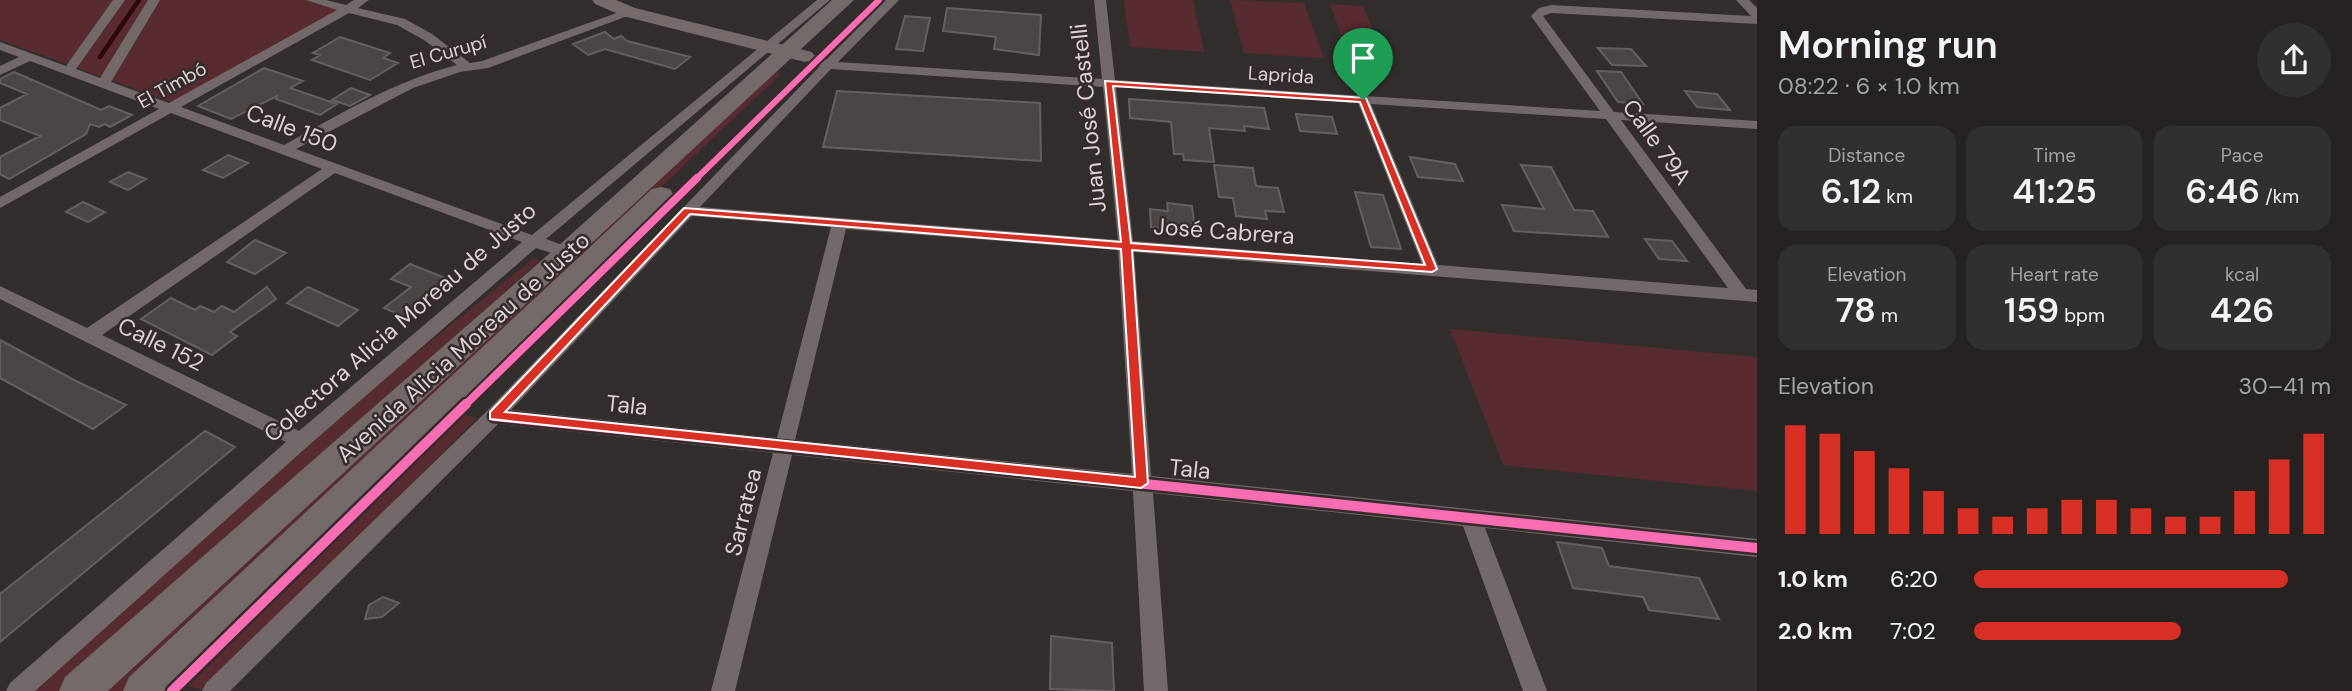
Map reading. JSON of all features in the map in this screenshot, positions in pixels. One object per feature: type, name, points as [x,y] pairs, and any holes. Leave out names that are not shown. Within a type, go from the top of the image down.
[{"type":"main road","points":[[601,0],[629,12],[797,55]]},
{"type":"main road","name":"Avenida Alicia Moreau de Justo","points":[[143,691],[797,55],[844,0]]},
{"type":"main road","name":"Avenida Alicia Moreau de Justo","points":[[79,691],[567,253],[864,0]]},
{"type":"street","points":[[69,71],[119,0]]},
{"type":"street","points":[[104,83],[154,0]]},
{"type":"street","points":[[313,0],[401,22],[428,37],[466,66]]},
{"type":"street","name":"El Timbó","points":[[0,203],[363,0]]},
{"type":"street","name":"Colectora Alicia Moreau de Justo","points":[[214,691],[494,416],[688,211],[797,55],[824,0]]},
{"type":"street","name":"Colectora Alicia Moreau de Justo","points":[[18,691],[301,440],[534,241],[797,55],[893,0]]},
{"type":"street","name":"Juan José Castelli","points":[[1100,0],[1126,246],[1156,691]]},
{"type":"street","points":[[1742,0],[1757,17]]},
{"type":"street","name":"Calle 79A","points":[[1749,295],[1610,116],[1537,16],[1543,10],[1552,9],[1757,17]]},
{"type":"street","name":"El Curupí","points":[[286,149],[401,88],[466,66],[484,65],[629,12]]},
{"type":"street","name":"Calle 150","points":[[0,46],[567,253]]},
{"type":"street","name":"Laprida","points":[[797,55],[1108,83],[1757,125]]},
{"type":"street","points":[[0,71],[29,57]]},
{"type":"street","points":[[1363,100],[1432,269]]},
{"type":"street","points":[[88,335],[333,168]]},
{"type":"street","name":"José Cabrera","points":[[688,211],[1749,295]]},
{"type":"street","name":"Sarratea","points":[[723,691],[840,223]]},
{"type":"street","name":"Calle 152","points":[[0,292],[301,440]]},
{"type":"street","name":"Tala","points":[[494,416],[1757,548]]},
{"type":"street","points":[[1470,517],[1535,691]]},
{"type":"shaded area","points":[[0,0],[306,0],[341,10],[174,103],[0,40]]},
{"type":"shaded area","points":[[1124,0],[1193,0],[1204,52],[1130,47]]},
{"type":"shaded area","points":[[1230,0],[1304,3],[1324,58],[1244,53]]},
{"type":"shaded area","points":[[1330,4],[1363,6],[1376,37],[1341,35]]},
{"type":"shaded area","points":[[1340,37],[1376,40],[1390,74],[1353,71]]},
{"type":"shaded area","points":[[775,73],[781,74],[127,691],[97,691]]},
{"type":"shaded area","points":[[534,258],[539,261],[63,691],[30,691],[386,377]]},
{"type":"shaded area","points":[[1450,329],[1757,357],[1757,491],[1503,465]]},
{"type":"shaded area","points":[[464,414],[477,418],[206,691],[188,686]]},
{"type":"building","points":[[947,8],[1041,15],[1039,55],[994,49],[996,37],[943,31]]},
{"type":"building","points":[[905,16],[930,18],[923,51],[896,49]]},
{"type":"building","points":[[605,32],[614,39],[621,36],[627,41],[690,57],[675,69],[605,49],[588,55],[573,44]]},
{"type":"building","points":[[340,37],[390,53],[383,58],[398,63],[370,80],[312,60],[320,55],[313,53]]},
{"type":"building","points":[[1598,48],[1631,49],[1646,66],[1612,65]]},
{"type":"building","points":[[264,68],[303,81],[290,88],[337,104],[320,115],[276,99],[277,96],[231,119],[198,106]]},
{"type":"building","points":[[1597,71],[1621,72],[1643,104],[1618,102]]},
{"type":"building","points":[[14,72],[101,110],[109,106],[132,115],[110,127],[105,124],[99,127],[90,124],[86,134],[9,179],[0,174],[0,157],[40,136],[0,120],[0,108],[27,94],[0,83],[0,79]]},
{"type":"building","points":[[351,88],[370,95],[350,106],[332,100]]},
{"type":"building","points":[[837,91],[1040,103],[1041,161],[823,147]]},
{"type":"building","points":[[1685,91],[1717,94],[1730,110],[1697,107]]},
{"type":"building","points":[[1129,99],[1264,108],[1269,129],[1244,126],[1245,131],[1209,128],[1214,162],[1184,160],[1183,154],[1174,154],[1171,122],[1130,118]]},
{"type":"building","points":[[1296,114],[1332,117],[1337,134],[1300,131]]},
{"type":"building","points":[[228,155],[248,163],[223,178],[203,170]]},
{"type":"building","points":[[1410,157],[1455,164],[1463,181],[1418,177]]},
{"type":"building","points":[[1214,165],[1253,168],[1256,186],[1278,188],[1284,212],[1265,211],[1267,219],[1236,216],[1233,198],[1219,197]]},
{"type":"building","points":[[1521,165],[1551,167],[1574,210],[1593,211],[1608,237],[1514,231],[1502,205],[1544,209]]},
{"type":"building","points":[[128,172],[146,179],[128,190],[110,182]]},
{"type":"building","points":[[1355,192],[1383,195],[1401,249],[1371,247]]},
{"type":"building","points":[[83,202],[105,212],[88,222],[66,212]]},
{"type":"building","points":[[1167,203],[1192,206],[1195,231],[1151,227],[1150,209],[1168,211]]},
{"type":"building","points":[[1645,239],[1672,241],[1687,261],[1659,259]]},
{"type":"building","points":[[255,240],[286,253],[255,274],[227,262]]},
{"type":"building","points":[[410,264],[448,279],[403,316],[384,308],[411,287],[391,279]]},
{"type":"building","points":[[267,287],[276,299],[230,332],[237,336],[212,355],[141,319],[171,298],[195,310],[200,306],[214,312],[222,306],[234,312]]},
{"type":"building","points":[[308,287],[358,310],[338,326],[287,303]]},
{"type":"building","points":[[0,340],[126,405],[93,429],[0,378]]},
{"type":"building","points":[[205,431],[235,447],[0,642],[0,594]]},
{"type":"building","points":[[1557,542],[1602,548],[1609,566],[1699,578],[1719,619],[1649,610],[1643,597],[1573,588]]},
{"type":"building","points":[[383,597],[399,603],[382,617],[365,619],[369,605]]},
{"type":"building","points":[[1051,636],[1112,643],[1114,691],[1050,689]]},
{"type":"waterway","points":[[100,57],[139,0]]},
{"type":"cycle path","points":[[172,691],[879,0]]},
{"type":"cycle path","points":[[494,416],[1757,548]]},
{"type":"route","points":[[1363,100],[1108,83],[1126,246],[688,211],[494,416],[1141,483],[1126,246],[1432,269],[1363,100]]}]
